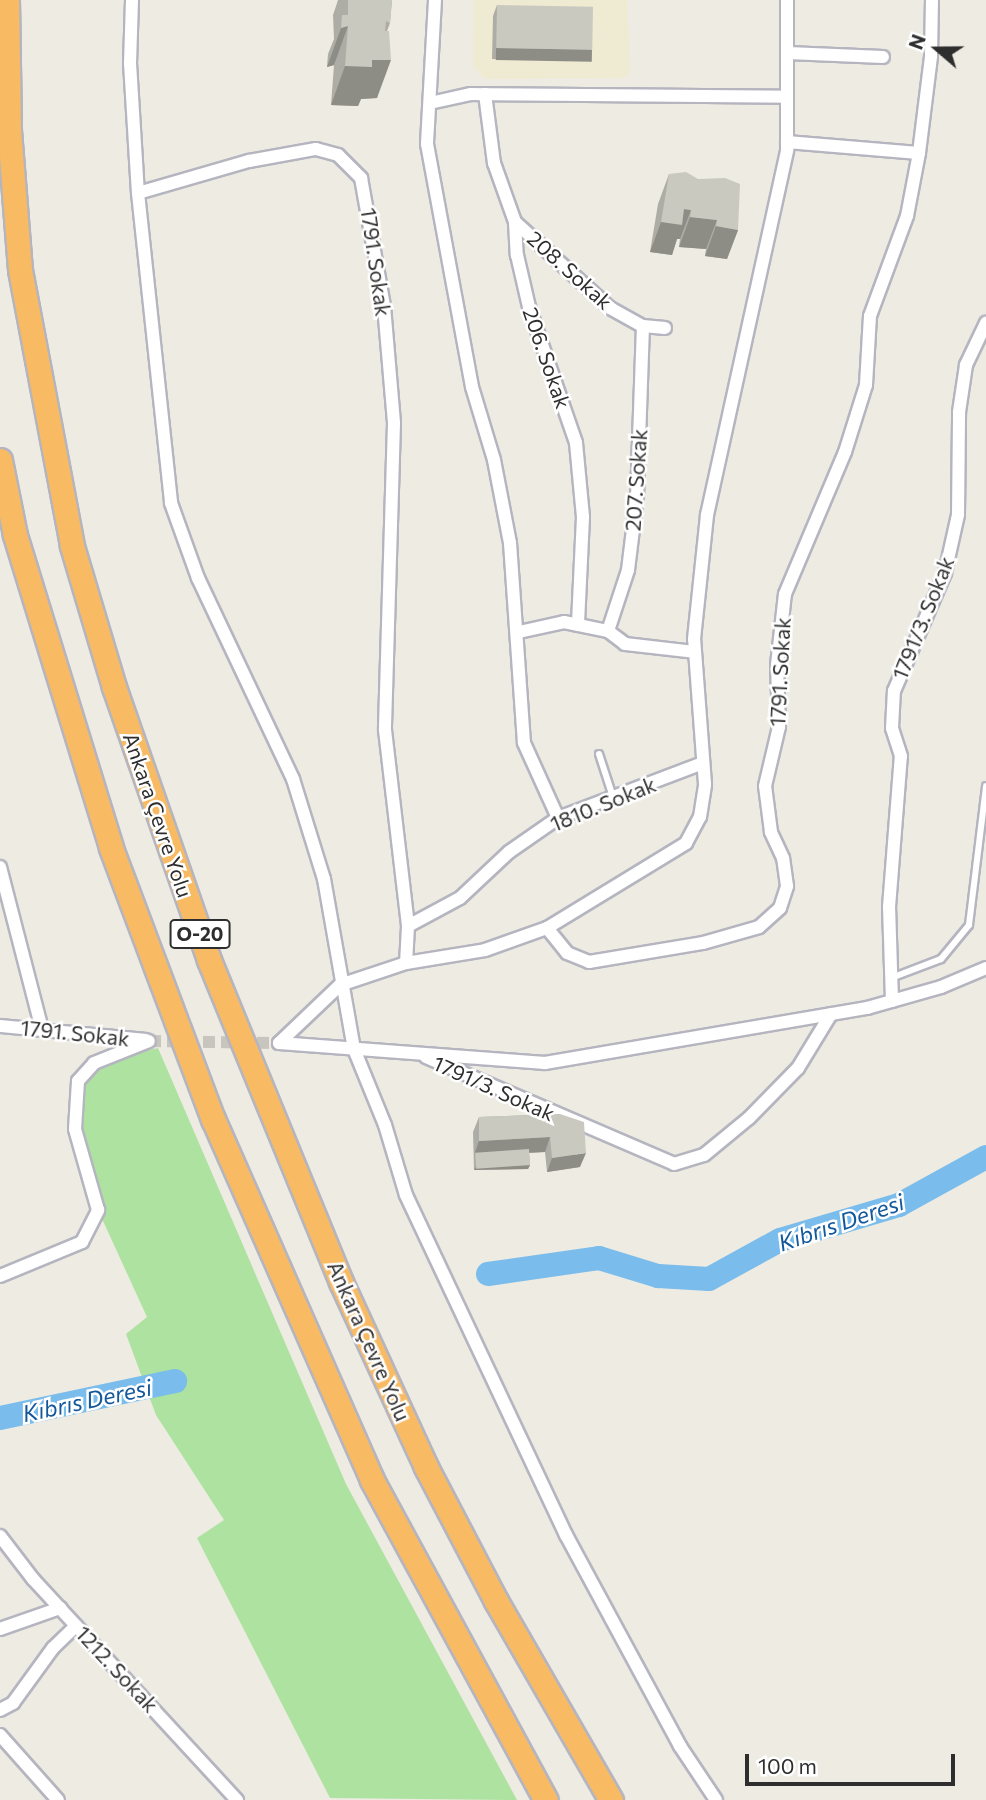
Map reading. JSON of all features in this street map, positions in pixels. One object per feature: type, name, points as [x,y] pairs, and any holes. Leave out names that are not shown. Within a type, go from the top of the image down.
[{"type":"highway","name":"Ankara Çevre Yolu","points":[[7,0],[9,131],[20,270],[72,546],[114,687],[209,960],[341,1282],[432,1480],[509,1624],[611,1800]]},
{"type":"highway","name":"O-20","points":[[0,460],[15,535],[111,848],[212,1119],[372,1480],[546,1800]]},
{"type":"street","points":[[132,0],[130,63],[138,193],[171,503],[198,578],[293,779],[324,879],[340,985],[354,1049],[385,1125],[406,1195],[566,1535],[680,1746],[716,1800]]},
{"type":"street","points":[[435,0],[427,144],[445,251],[510,543],[519,632],[524,743],[558,818]]},
{"type":"street","points":[[787,0],[787,142],[708,515],[695,652],[703,763],[700,817],[686,843],[547,928],[485,950],[406,963],[340,985],[279,1042],[545,1063],[892,1001],[941,988],[986,968]]},
{"type":"street","name":"1791. Sokak","points":[[547,928],[567,953],[589,962],[714,940],[760,927],[780,908],[787,886],[783,858],[771,832],[765,786],[779,727],[777,665],[785,594],[845,452],[863,396],[870,316],[907,216],[919,153],[931,56],[932,0]]},
{"type":"street","points":[[788,52],[883,57]]},
{"type":"street","points":[[430,103],[485,94],[787,97]]},
{"type":"street","name":"206. Sokak","points":[[485,94],[494,163],[515,222],[517,255],[529,307],[576,443],[583,517],[578,625]]},
{"type":"street","points":[[787,142],[919,153]]},
{"type":"street","name":"1791. Sokak","points":[[138,193],[249,161],[316,149],[338,155],[361,178],[384,306],[394,424],[385,730],[408,926],[406,963]]},
{"type":"street","name":"208. Sokak","points":[[515,222],[546,246],[588,292],[643,326],[665,328]]},
{"type":"street","name":"1791/3. Sokak","points":[[892,1001],[889,906],[901,756],[892,728],[894,691],[945,573],[958,515],[959,412],[966,365],[986,323]]},
{"type":"street","name":"207. Sokak","points":[[608,631],[628,570],[636,509],[643,326]]},
{"type":"street","points":[[519,632],[564,622],[608,631],[625,644],[695,652]]},
{"type":"street","name":"1810. Sokak","points":[[408,926],[460,898],[509,852],[558,818],[703,763]]},
{"type":"street","points":[[0,867],[42,1029]]},
{"type":"street","name":"1791/3. Sokak","points":[[419,1054],[674,1164],[704,1155],[749,1118],[798,1068],[831,1014]]},
{"type":"street","name":"1791. Sokak","points":[[0,1026],[149,1041],[94,1063],[78,1081],[75,1129],[98,1210],[82,1242],[0,1276]]},
{"type":"street","name":"1212. Sokak","points":[[0,1536],[76,1626],[237,1800]]},
{"type":"street","points":[[0,1629],[60,1608]]},
{"type":"street","points":[[0,1710],[13,1703],[53,1647],[76,1626]]},
{"type":"street","points":[[0,1735],[58,1800]]},
{"type":"lane","points":[[599,754],[614,799]]},
{"type":"lane","points":[[891,978],[941,959],[969,925],[986,786]]},
{"type":"shaded area","points":[[474,0],[627,0],[630,73],[623,78],[485,79],[473,67]]},
{"type":"green space","points":[[158,1048],[346,1484],[517,1800],[330,1798],[197,1538],[224,1520],[156,1415],[126,1334],[147,1317],[98,1210],[74,1099],[94,1063]]},
{"type":"building","points":[[348,0],[392,0],[390,23],[386,21],[385,31],[389,31],[391,60],[372,60],[372,67],[345,66],[348,26],[341,28],[342,15],[348,15]]},
{"type":"building","points":[[497,5],[593,7],[592,50],[496,48]]},
{"type":"building","points":[[686,172],[698,179],[725,178],[740,184],[738,230],[716,226],[717,220],[690,217],[691,210],[684,209],[682,225],[661,222],[669,174]]},
{"type":"building","points":[[560,1114],[584,1122],[586,1153],[552,1158],[550,1137],[479,1141],[479,1117]]},
{"type":"building","points":[[529,1149],[530,1165],[476,1169],[475,1153]]},
{"type":"waterway","name":"Kıbrıs Deresi","points":[[488,1274],[599,1258],[658,1276],[709,1279],[780,1240],[899,1205],[986,1157]]},
{"type":"waterway","name":"Kıbrıs Deresi","points":[[0,1418],[175,1381]]},
{"type":"tunnel","points":[[149,1041],[279,1043]]}]
